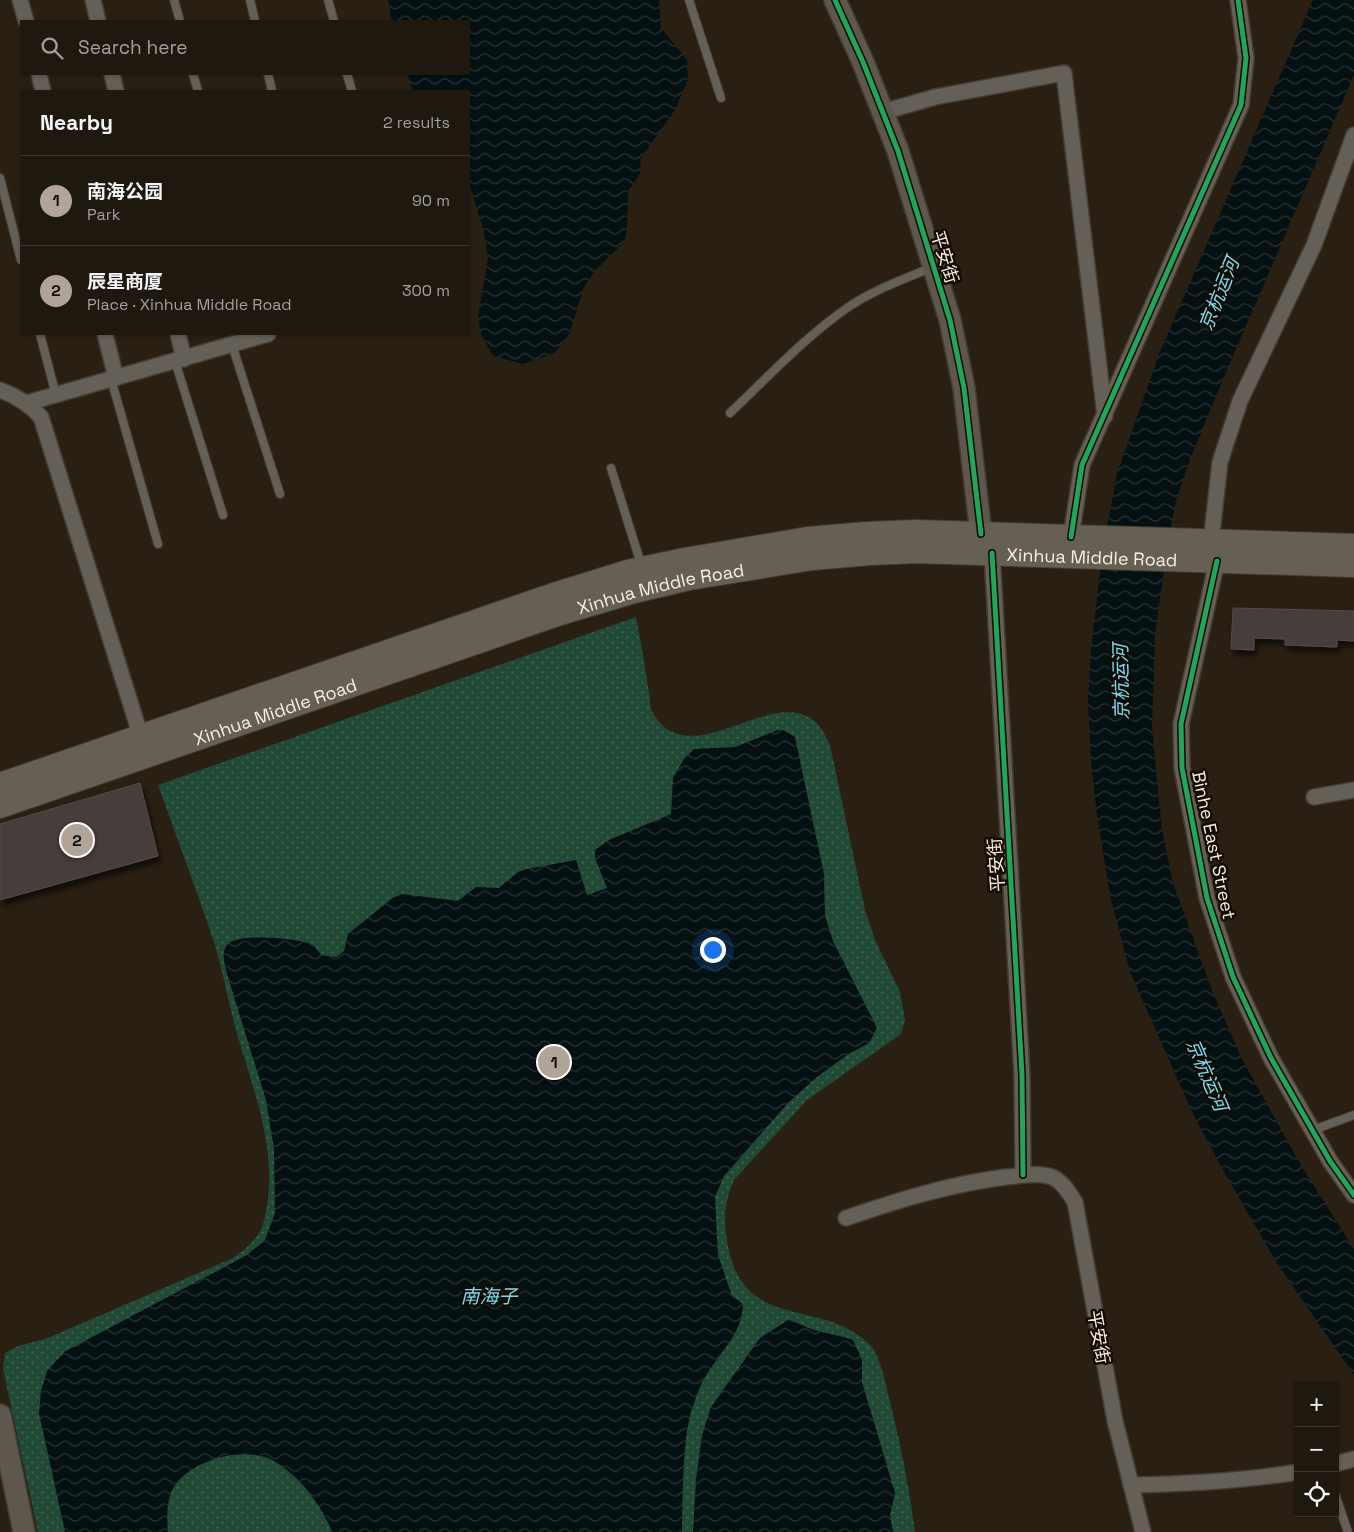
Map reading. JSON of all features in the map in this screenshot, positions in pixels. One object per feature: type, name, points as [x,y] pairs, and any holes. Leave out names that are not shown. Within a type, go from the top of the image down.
[{"type":"main road","name":"Xinhua Middle Road","points":[[0,785],[545,598],[642,569],[735,550],[808,539],[916,532],[986,544]]},
{"type":"main road","name":"Xinhua Middle Road","points":[[0,806],[552,616],[634,591],[731,570],[812,558],[986,544],[1083,543],[1173,550],[1214,551],[1354,546]]},
{"type":"main road","name":"Xinhua Middle Road","points":[[1214,551],[1354,565]]},
{"type":"street","points":[[20,0],[26,20]]},
{"type":"street","points":[[93,0],[98,20]]},
{"type":"street","name":"平安街","points":[[835,0],[863,62],[898,151],[950,320],[964,388],[986,544],[1022,1075],[1023,1175]]},
{"type":"street","points":[[1083,543],[1082,465],[1241,105],[1246,58],[1238,0]]},
{"type":"street","points":[[883,112],[935,97],[1064,73],[1105,416]]},
{"type":"street","points":[[39,75],[43,90]]},
{"type":"street","points":[[112,75],[116,90]]},
{"type":"street","points":[[1352,142],[1354,169]]},
{"type":"street","name":"Binhe East Street","points":[[1352,142],[1314,245],[1240,401],[1220,462],[1214,551],[1181,724],[1182,768],[1207,898],[1233,977],[1271,1058],[1354,1195]]},
{"type":"street","points":[[104,335],[114,378]]},
{"type":"street","points":[[178,335],[180,360]]},
{"type":"street","points":[[27,403],[265,335]]},
{"type":"street","points":[[0,390],[14,395],[27,403],[41,417],[141,737]]},
{"type":"street","points":[[1314,797],[1354,790]]},
{"type":"street","name":"平安街","points":[[846,1218],[966,1182],[1032,1174],[1052,1178],[1064,1186],[1075,1202],[1115,1421],[1143,1532]]},
{"type":"street","points":[[0,1415],[24,1532]]},
{"type":"street","points":[[1339,1463],[1354,1459]]},
{"type":"street","points":[[1131,1485],[1200,1484],[1255,1479],[1294,1473]]},
{"type":"lane","points":[[174,0],[180,20]]},
{"type":"lane","points":[[250,0],[255,20]]},
{"type":"lane","points":[[328,0],[334,20]]},
{"type":"lane","points":[[689,0],[722,98]]},
{"type":"lane","points":[[193,75],[198,90]]},
{"type":"lane","points":[[268,75],[272,90]]},
{"type":"lane","points":[[347,75],[352,90]]},
{"type":"lane","points":[[0,178],[20,256]]},
{"type":"lane","points":[[730,413],[811,335],[848,307],[881,289],[933,267]]},
{"type":"lane","points":[[40,335],[56,395]]},
{"type":"lane","points":[[232,345],[280,494]]},
{"type":"lane","points":[[180,360],[222,515]]},
{"type":"lane","points":[[114,378],[158,544]]},
{"type":"lane","points":[[611,468],[642,569]]},
{"type":"lane","points":[[1313,1130],[1354,1114]]},
{"type":"lane","points":[[1339,1506],[1348,1532]]},
{"type":"green space","name":"南海子","points":[[636,617],[652,710],[654,715],[669,730],[687,736],[708,734],[772,714],[792,712],[814,720],[830,745],[865,910],[875,940],[900,992],[905,1020],[901,1034],[807,1100],[734,1180],[726,1204],[725,1229],[736,1272],[749,1290],[765,1302],[783,1309],[823,1319],[843,1327],[862,1338],[873,1348],[879,1361],[898,1434],[915,1532],[38,1532],[3,1369],[5,1353],[18,1346],[48,1338],[233,1258],[247,1247],[260,1232],[268,1197],[268,1150],[258,1105],[235,1026],[215,945],[158,785]]},
{"type":"water","points":[[388,0],[659,0],[661,28],[687,60],[688,80],[675,110],[641,158],[640,174],[628,192],[627,231],[624,242],[595,271],[584,287],[570,332],[555,353],[523,364],[493,356],[481,334],[478,316],[488,258],[484,232],[470,186],[470,90],[413,90],[407,75],[470,75],[470,20],[392,20]]},
{"type":"water","name":"京杭运河","points":[[1313,0],[1354,0],[1354,75],[1230,363],[1190,459],[1176,501],[1169,535],[1155,635],[1152,728],[1162,830],[1173,883],[1213,993],[1242,1059],[1302,1167],[1354,1249],[1354,1375],[1277,1263],[1225,1174],[1194,1116],[1130,972],[1110,896],[1096,807],[1091,762],[1088,701],[1091,650],[1102,554],[1117,474],[1159,354]]},
{"type":"water","name":"南海子","points":[[778,730],[783,730],[795,737],[824,874],[825,916],[833,941],[877,1028],[869,1043],[847,1055],[817,1077],[788,1103],[724,1176],[715,1197],[718,1255],[732,1296],[743,1304],[742,1315],[734,1335],[702,1384],[689,1418],[684,1468],[682,1532],[332,1532],[316,1502],[292,1474],[274,1461],[262,1456],[249,1454],[235,1455],[206,1462],[182,1477],[171,1492],[168,1503],[168,1532],[65,1532],[39,1413],[41,1391],[47,1371],[64,1352],[247,1255],[265,1240],[275,1213],[274,1149],[266,1100],[224,962],[224,951],[228,944],[243,939],[255,938],[294,940],[311,944],[321,955],[336,957],[344,951],[348,934],[394,897],[402,894],[458,901],[476,887],[499,888],[518,872],[576,860],[587,895],[607,888],[595,858],[595,850],[609,840],[671,814],[673,778],[684,759],[694,749],[735,747]]},
{"type":"water","points":[[788,1320],[814,1330],[853,1340],[862,1360],[862,1382],[895,1493],[890,1515],[893,1532],[693,1532],[696,1479],[702,1435],[711,1407],[760,1338]]},
{"type":"building","points":[[1233,608],[1354,611],[1354,641],[1337,640],[1337,647],[1285,645],[1285,639],[1254,638],[1254,650],[1231,649]]},
{"type":"building","points":[[140,783],[158,856],[0,900],[0,824]]},
{"type":"cycle path","points":[[835,0],[863,62],[898,151],[950,320],[964,388],[981,534]]},
{"type":"cycle path","points":[[1071,537],[1082,465],[1241,105],[1246,58],[1238,0]]},
{"type":"cycle path","points":[[992,553],[1022,1075],[1023,1175]]},
{"type":"cycle path","points":[[1217,561],[1181,724],[1182,768],[1207,898],[1233,977],[1271,1058],[1330,1161],[1354,1195]]},
{"type":"place","name":"辰星商厦","points":[[77,840]]},
{"type":"place","name":"南海公园","points":[[554,1062]]}]
